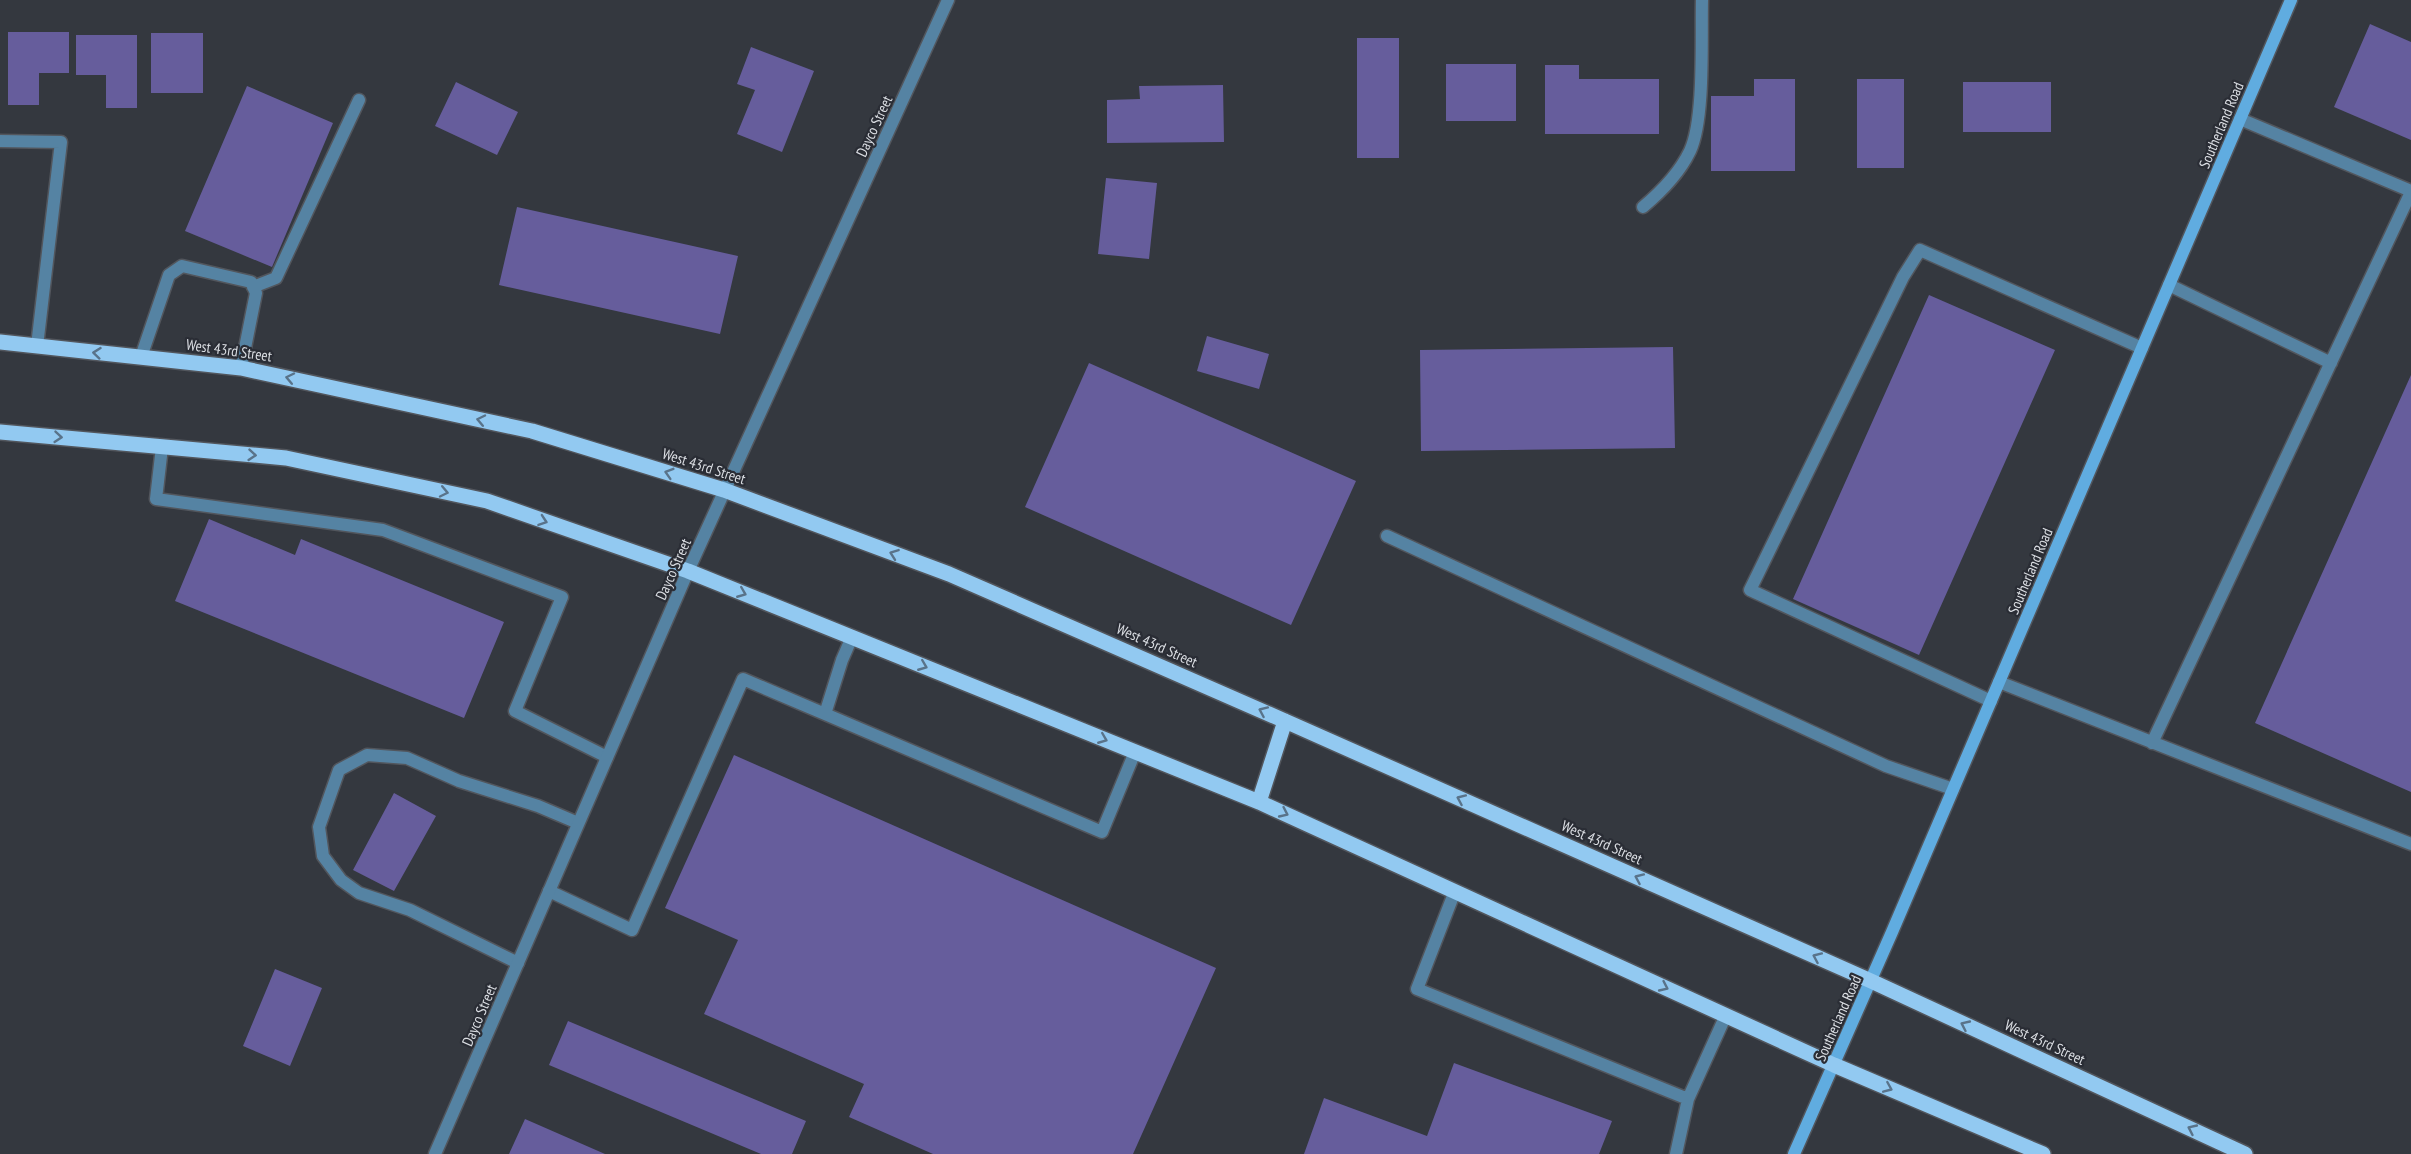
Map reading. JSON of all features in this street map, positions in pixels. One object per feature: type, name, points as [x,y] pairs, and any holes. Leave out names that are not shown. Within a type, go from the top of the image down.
[{"type":"main road","name":"West 43rd Street","points":[[0,342],[241,368],[532,431],[724,490],[949,574],[1286,721],[1871,981],[2245,1154]]},
{"type":"main road","points":[[0,432],[286,458],[487,501],[688,571],[1259,802],[1834,1065],[2043,1154]]},
{"type":"main road","points":[[1259,802],[1286,721]]},
{"type":"street","name":"Dayco Street","points":[[435,1154],[724,490],[948,0]]},
{"type":"street","points":[[1643,207],[1670,183],[1691,150],[1699,112],[1702,0]]},
{"type":"street","name":"Southerland Road","points":[[1794,1154],[1871,981],[2291,0]]},
{"type":"street","points":[[253,287],[276,278],[359,100]]},
{"type":"street","points":[[2152,743],[2411,192],[2240,119]]},
{"type":"street","points":[[0,141],[61,142],[37,346]]},
{"type":"street","points":[[1991,701],[1750,590],[1903,277],[1920,250],[2142,348]]},
{"type":"street","points":[[141,357],[169,275],[182,266],[251,282],[256,293],[241,368]]},
{"type":"street","points":[[2169,285],[2331,363]]},
{"type":"street","points":[[162,447],[156,499],[383,530],[562,597],[515,711],[607,757]]},
{"type":"street","points":[[1387,536],[1886,766],[1953,789]]},
{"type":"street","points":[[825,714],[842,660],[852,637]]},
{"type":"street","points":[[549,891],[632,930],[743,679],[1102,832],[1135,752]]},
{"type":"street","points":[[1999,682],[2411,844]]},
{"type":"street","points":[[518,963],[410,909],[359,893],[341,880],[323,856],[319,827],[339,770],[367,755],[407,758],[459,781],[538,806],[578,823]]},
{"type":"street","points":[[1455,891],[1417,989],[1688,1099]]},
{"type":"street","points":[[1676,1154],[1688,1099],[1726,1015]]},
{"type":"building","points":[[2370,24],[2411,42],[2411,140],[2334,107]]},
{"type":"building","points":[[8,32],[69,32],[69,73],[39,73],[39,105],[8,105]]},
{"type":"building","points":[[151,33],[203,33],[203,93],[151,93]]},
{"type":"building","points":[[76,35],[137,35],[137,108],[106,108],[106,75],[76,75]]},
{"type":"building","points":[[1357,38],[1399,38],[1399,158],[1357,158]]},
{"type":"building","points":[[751,47],[814,71],[782,152],[737,134],[755,90],[737,84]]},
{"type":"building","points":[[1446,64],[1516,64],[1516,121],[1446,121]]},
{"type":"building","points":[[1545,65],[1579,65],[1579,79],[1659,79],[1659,134],[1545,134]]},
{"type":"building","points":[[1754,79],[1795,79],[1795,171],[1711,171],[1711,96],[1754,96]]},
{"type":"building","points":[[1857,79],[1904,79],[1904,168],[1857,168]]},
{"type":"building","points":[[456,82],[518,112],[497,155],[435,126]]},
{"type":"building","points":[[1963,82],[2051,82],[2051,132],[1963,132]]},
{"type":"building","points":[[1223,85],[1224,142],[1107,143],[1107,100],[1140,99],[1139,86]]},
{"type":"building","points":[[247,86],[333,123],[272,267],[185,231]]},
{"type":"building","points":[[1106,178],[1157,183],[1149,259],[1098,254]]},
{"type":"building","points":[[517,207],[738,256],[720,334],[499,285]]},
{"type":"building","points":[[1929,295],[2055,350],[1919,655],[1793,599]]},
{"type":"building","points":[[1207,336],[1269,354],[1259,389],[1197,371]]},
{"type":"building","points":[[1673,347],[1675,448],[1421,451],[1420,350]]},
{"type":"building","points":[[1089,363],[1356,481],[1291,625],[1025,507]]},
{"type":"building","points":[[2411,375],[2411,792],[2255,723]]},
{"type":"building","points":[[209,519],[295,555],[301,539],[504,622],[464,718],[175,601]]},
{"type":"building","points":[[734,755],[1216,968],[1133,1154],[933,1154],[849,1117],[864,1084],[704,1014],[738,940],[665,908]]},
{"type":"building","points":[[394,793],[436,816],[394,891],[353,870]]},
{"type":"building","points":[[275,969],[322,988],[290,1066],[243,1046]]},
{"type":"building","points":[[568,1021],[806,1121],[792,1154],[761,1154],[549,1065]]},
{"type":"building","points":[[1454,1063],[1612,1121],[1599,1154],[1304,1154],[1324,1098],[1427,1136]]},
{"type":"building","points":[[525,1119],[605,1154],[509,1154]]}]
